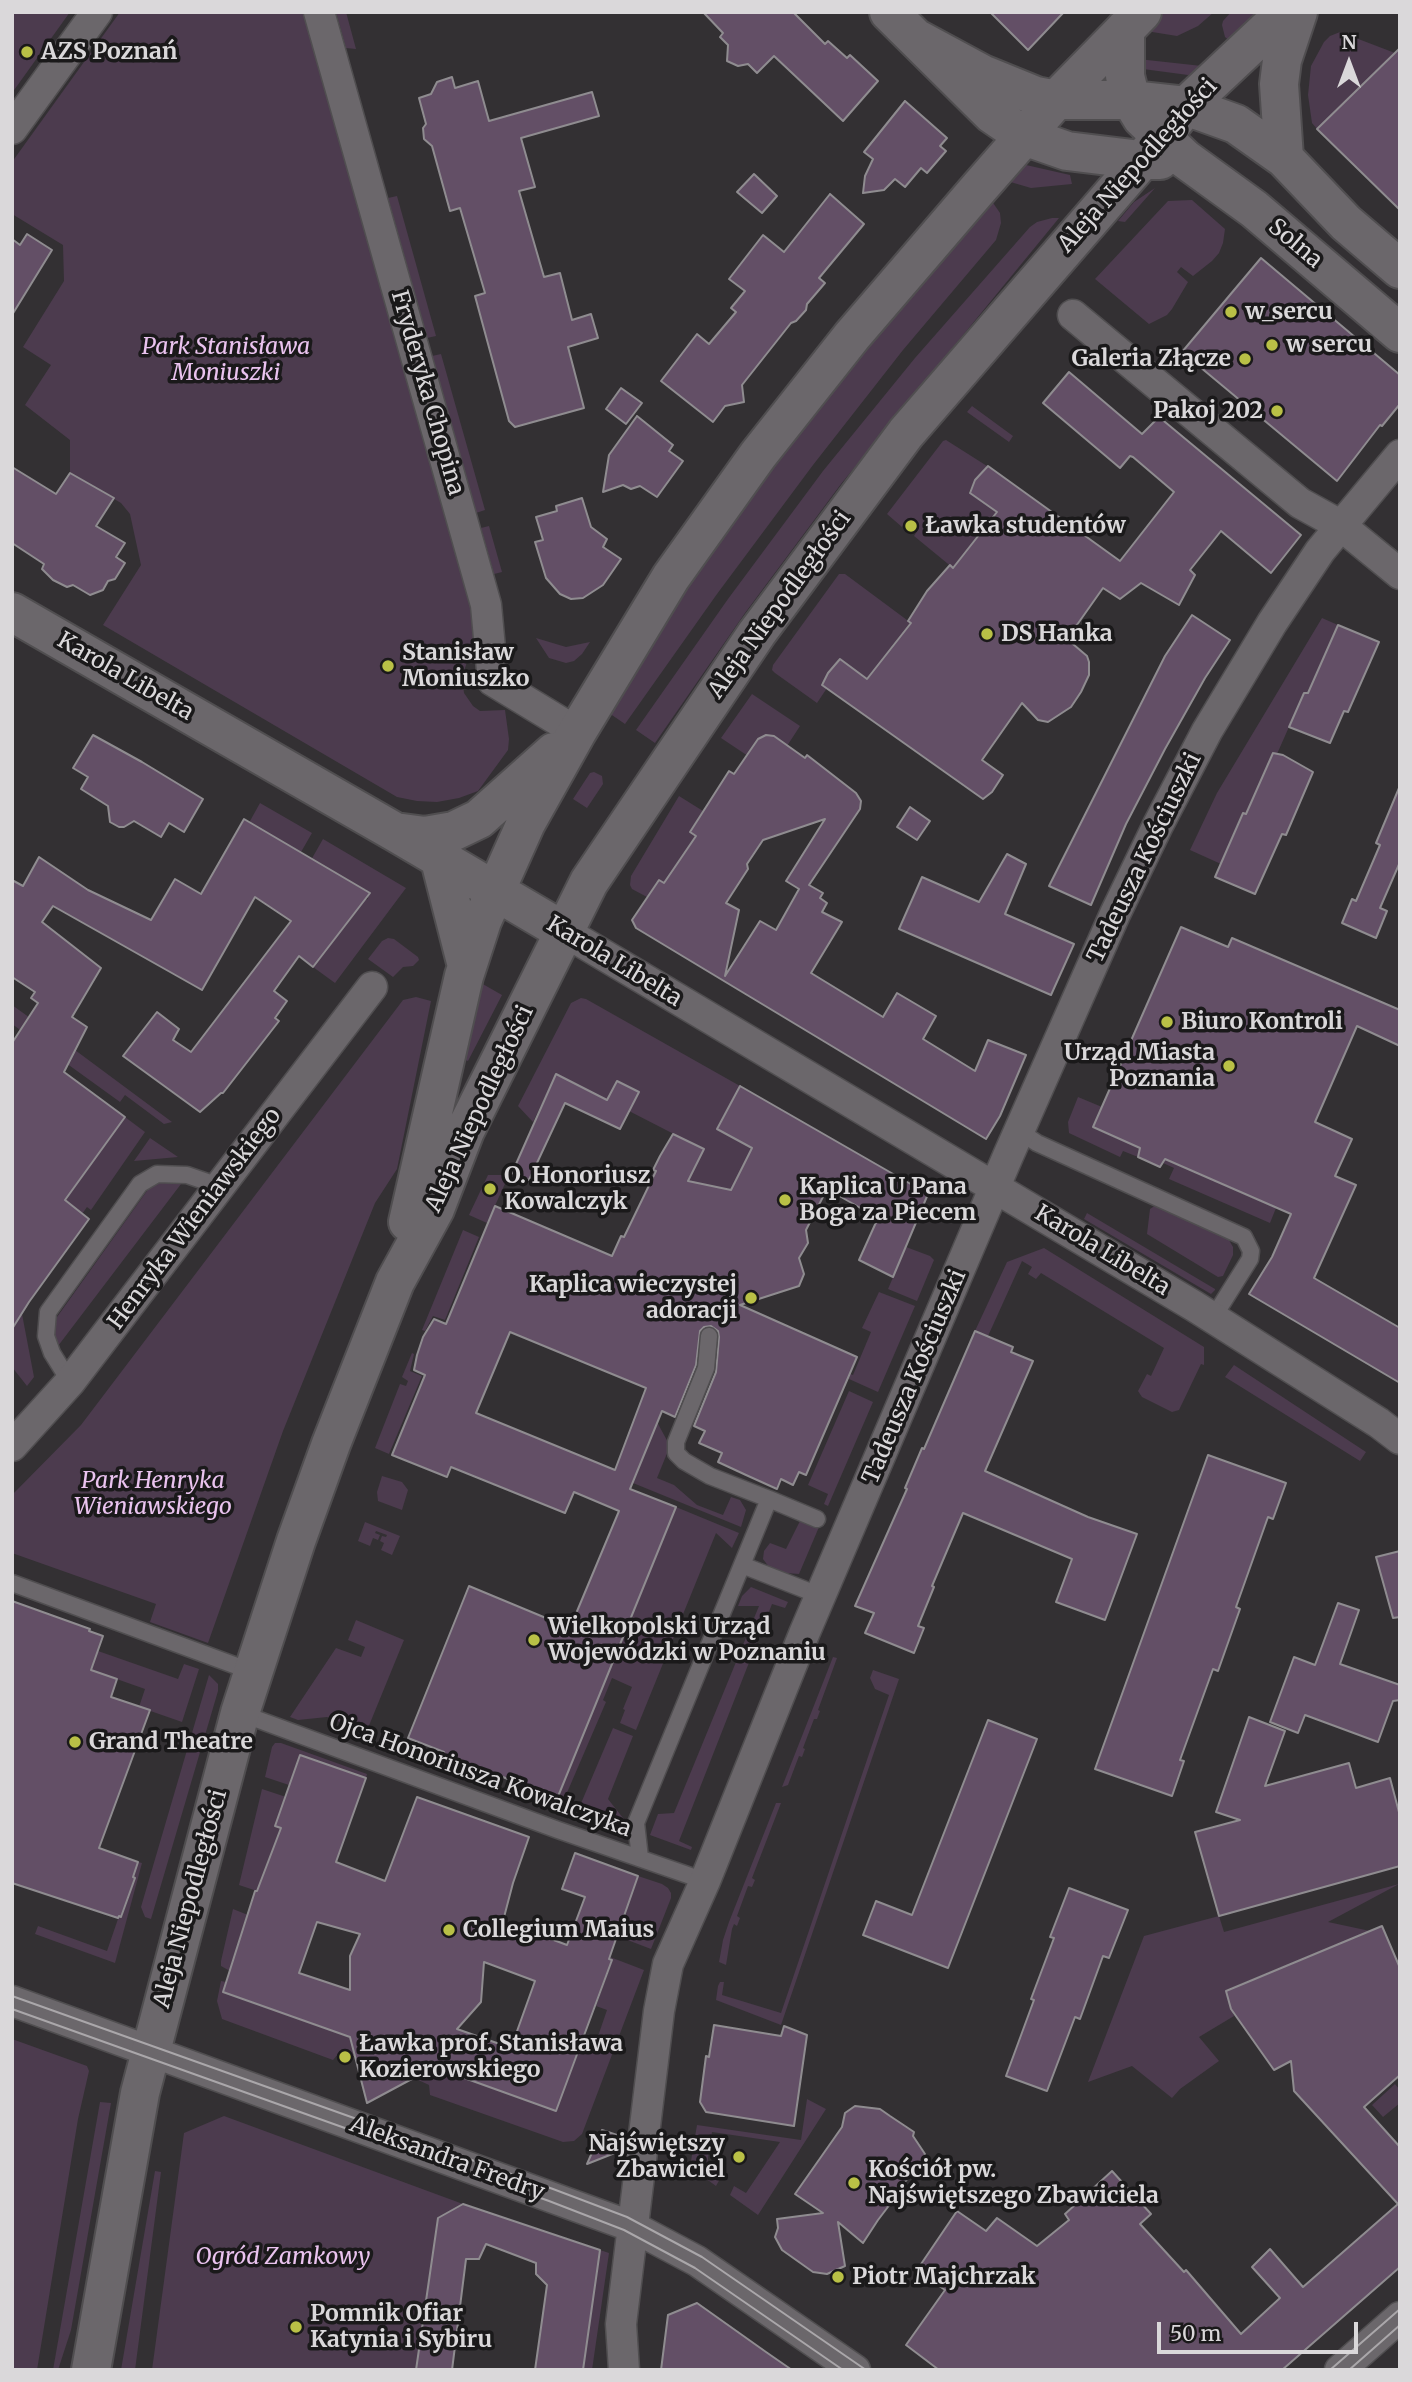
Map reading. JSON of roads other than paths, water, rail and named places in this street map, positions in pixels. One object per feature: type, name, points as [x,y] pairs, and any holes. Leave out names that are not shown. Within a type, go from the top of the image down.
[{"type":"street","points":[[12,129],[97,12]]},
{"type":"street","name":"Fryderyka Chopina","points":[[319,12],[486,606],[492,681],[577,732]]},
{"type":"street","points":[[889,12],[992,114],[1024,136],[1050,147],[1082,154],[1163,153]]},
{"type":"street","name":"Aleja Niepodległości","points":[[91,2370],[140,2093],[240,1713],[296,1541],[395,1282],[435,1209],[465,1130],[565,932],[596,872],[765,622],[906,433],[1097,211],[1163,153],[1186,106],[1286,12]]},
{"type":"street","points":[[1283,159],[1279,84],[1282,60],[1298,12]]},
{"type":"street","name":"Aleja Niepodległości","points":[[395,1282],[467,966],[494,891],[526,823],[577,732],[671,577],[758,455],[852,336],[1024,136],[1134,21]]},
{"type":"street","name":"Solna","points":[[1134,21],[1124,65],[1131,100],[1163,153],[1254,209],[1400,333]]},
{"type":"street","points":[[919,40],[993,79],[1036,96],[1056,100],[1131,100],[1186,106],[1236,124],[1283,159],[1346,223],[1400,269]]},
{"type":"street","points":[[1056,100],[1074,132],[1097,211]]},
{"type":"street","points":[[1073,315],[1300,503],[1340,525],[1400,574]]},
{"type":"street","name":"Tadeusza Kościuszki","points":[[624,2370],[621,2325],[659,2011],[668,1964],[705,1881],[803,1634],[1115,914],[1183,774],[1272,623],[1340,525],[1400,455]]},
{"type":"street","name":"Karola Libelta","points":[[12,612],[395,832],[996,1187],[1213,1318],[1400,1439]]},
{"type":"street","points":[[395,832],[425,836],[454,831],[479,819],[577,732]]},
{"type":"street","points":[[440,860],[467,966]]},
{"type":"street","name":"Henryka Wieniawskiego","points":[[12,1446],[70,1382],[372,987]]},
{"type":"street","name":"Aleksandra Fredry","points":[[12,2001],[633,2227],[697,2261],[855,2370]]},
{"type":"street","points":[[1340,2370],[1400,2317]]},
{"type":"lane","points":[[1020,1131],[1037,1143],[1244,1237],[1251,1251],[1250,1259],[1213,1318]]},
{"type":"lane","points":[[70,1382],[52,1353],[46,1336],[48,1312],[140,1184],[157,1174],[187,1175],[219,1186]]},
{"type":"lane","points":[[709,1336],[706,1368],[676,1442],[676,1453],[684,1461],[710,1476],[817,1518]]},
{"type":"lane","points":[[640,1858],[636,1823],[769,1499]]},
{"type":"lane","points":[[741,1565],[821,1596]]},
{"type":"lane","points":[[12,1583],[253,1672]]},
{"type":"lane","name":"Ojca Honoriusza Kowalczyka","points":[[240,1713],[705,1881]]},
{"type":"tram line","points":[[12,1996],[627,2217],[702,2257],[866,2370]]},
{"type":"tram line","points":[[12,2009],[624,2230],[695,2268],[843,2370]]},
{"type":"tram line","points":[[1330,2370],[1400,2309]]},
{"type":"tram line","points":[[1349,2370],[1400,2325]]},
{"type":"place","name":"AZS Poznań","points":[[27,52]]},
{"type":"place","name":"w_sercu","points":[[1231,312]]},
{"type":"place","name":"w sercu","points":[[1272,345]]},
{"type":"place","name":"Galeria Złącze","points":[[1245,359]]},
{"type":"place","name":"Pakoj 202","points":[[1277,411]]},
{"type":"place","name":"Ławka studentów","points":[[911,526]]},
{"type":"place","name":"DS Hanka","points":[[987,634]]},
{"type":"place","name":"Stanisław Moniuszko","points":[[388,666]]},
{"type":"place","name":"Biuro Kontroli","points":[[1167,1022]]},
{"type":"place","name":"Urząd Miasta Poznania","points":[[1229,1066]]},
{"type":"place","name":"O. Honoriusz Kowalczyk","points":[[490,1189]]},
{"type":"place","name":"Kaplica U Pana Boga za Piecem","points":[[785,1200]]},
{"type":"place","name":"Kaplica wieczystej adoracji","points":[[751,1298]]},
{"type":"place","name":"Wielkopolski Urząd Wojewódzki w Poznaniu","points":[[534,1640]]},
{"type":"place","name":"Grand Theatre","points":[[75,1742]]},
{"type":"place","name":"Collegium Maius","points":[[449,1930]]},
{"type":"place","name":"Ławka prof. Stanisława Kozierowskiego","points":[[345,2057]]},
{"type":"place","name":"Najświętszy Zbawiciel","points":[[739,2157]]},
{"type":"place","name":"Kościół pw. Najświętszego Zbawiciela","points":[[854,2183]]},
{"type":"place","name":"Piotr Majchrzak","points":[[838,2277]]},
{"type":"place","name":"Pomnik Ofiar Katynia i Sybiru","points":[[296,2327]]},
{"type":"park label","name":"Park Stanisława Moniuszki","points":[[226,360]]},
{"type":"park label","name":"Park Henryka Wieniawskiego","points":[[153,1494]]},
{"type":"park label","name":"Ogród Zamkowy","points":[[283,2257]]}]
